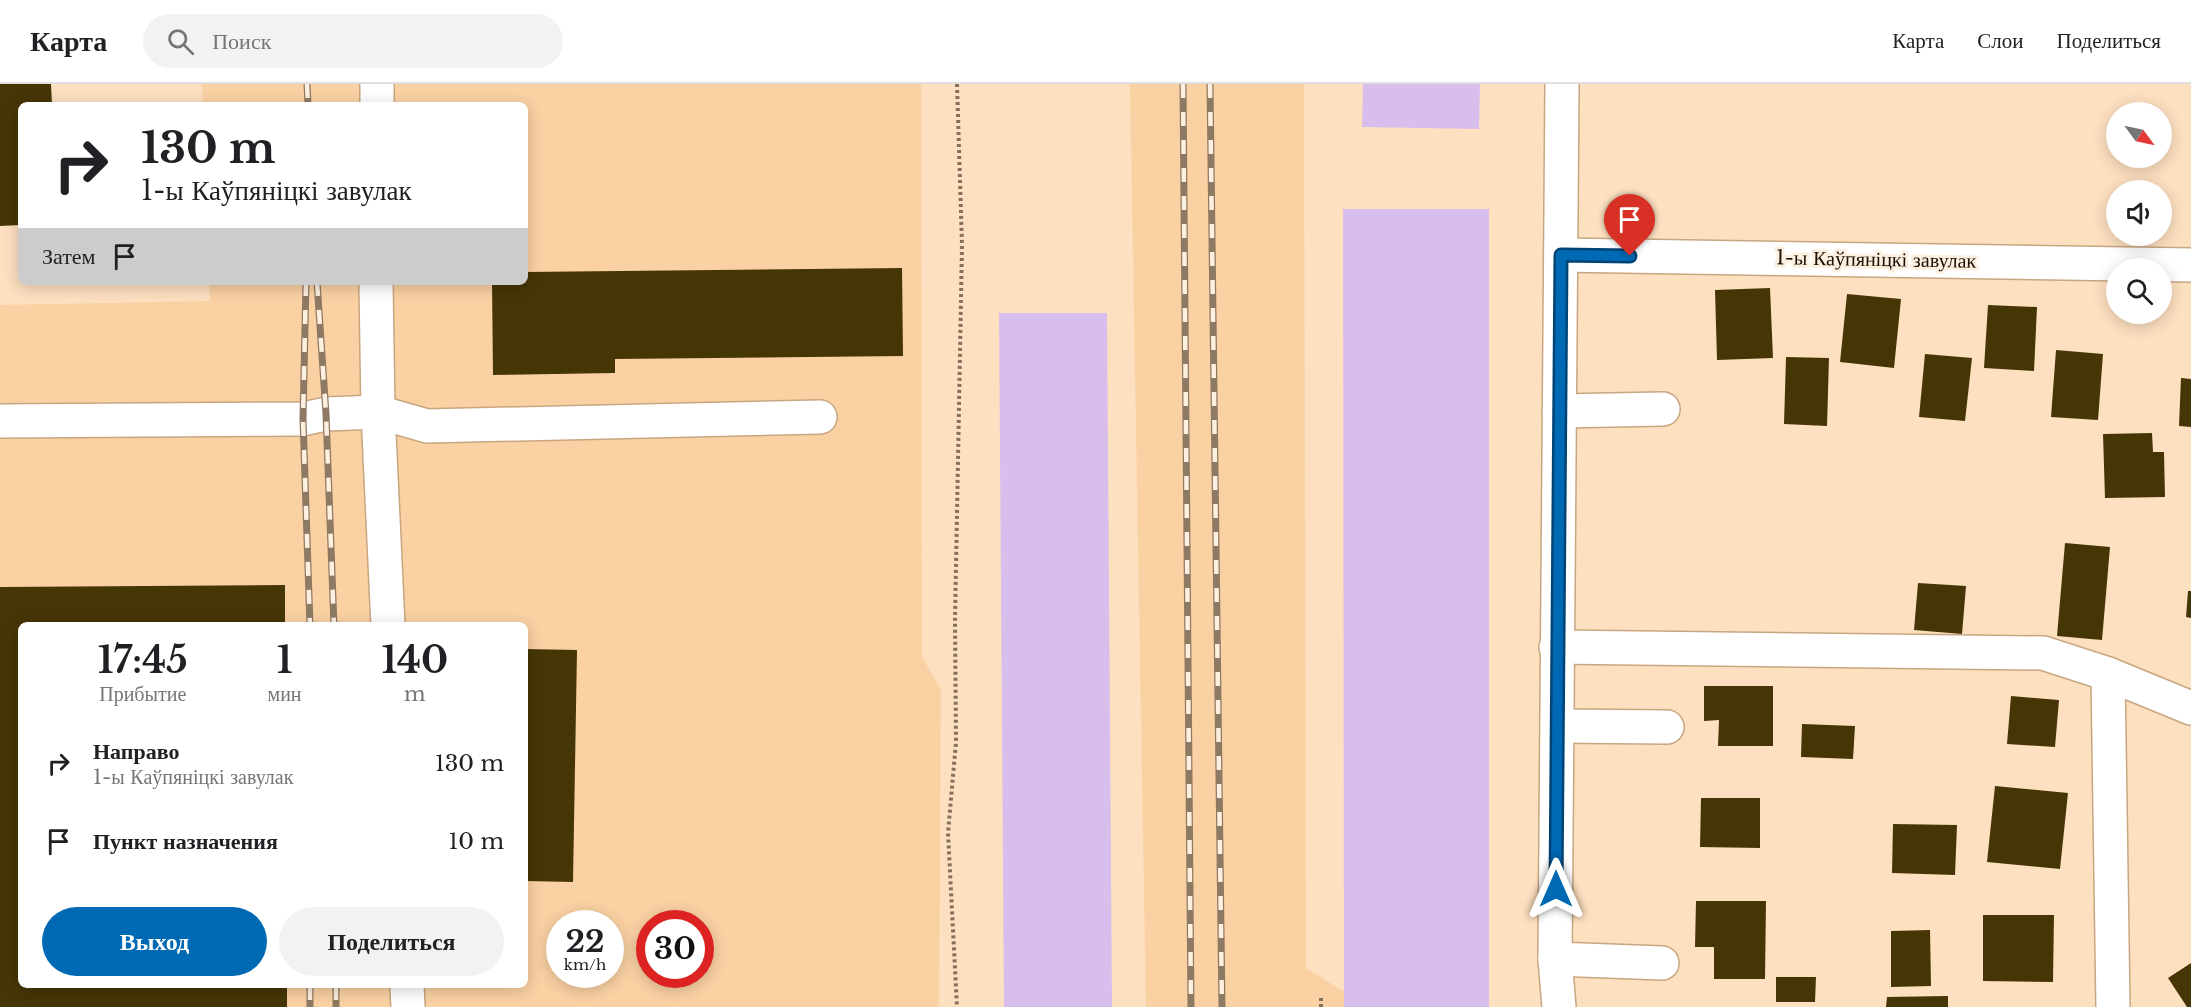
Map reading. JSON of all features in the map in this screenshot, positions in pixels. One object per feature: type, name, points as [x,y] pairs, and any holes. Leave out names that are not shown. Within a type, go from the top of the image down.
[{"type":"street","points":[[377,84],[377,102]]},
{"type":"street","points":[[1559,1007],[1555,959],[1556,646],[1562,84]]},
{"type":"street","name":"1-ы Каўпяніцкі завулак","points":[[1561,255],[2191,265]]},
{"type":"street","points":[[376,285],[378,412],[388,622]]},
{"type":"street","points":[[1559,411],[1663,410]]},
{"type":"street","points":[[0,421],[303,418],[326,414],[378,412],[427,426],[820,417]]},
{"type":"street","points":[[1556,646],[2043,653],[2108,674],[2191,708]]},
{"type":"street","points":[[2108,674],[2113,1007]]},
{"type":"street","points":[[1557,726],[1667,727]]},
{"type":"street","points":[[1555,959],[1662,963]]},
{"type":"street","points":[[407,988],[408,1007]]},
{"type":"path","points":[[957,84],[962,245],[954,620],[956,742],[948,833],[957,1007]]},
{"type":"path","points":[[1321,997],[1321,1007]]},
{"type":"shaded area","points":[[202,84],[921,84],[922,657],[941,690],[939,1007],[0,1007],[0,305],[210,301],[209,285],[528,285],[528,102],[203,102]]},
{"type":"shaded area","points":[[1130,84],[1304,84],[1306,968],[1369,1007],[1146,1007]]},
{"type":"shaded area","points":[[1363,84],[1480,84],[1479,129],[1362,127]]},
{"type":"shaded area","points":[[1343,209],[1489,209],[1489,1007],[1344,1007]]},
{"type":"shaded area","points":[[999,313],[1107,313],[1112,1007],[1004,1007]]},
{"type":"building","points":[[0,84],[51,84],[52,102],[18,102],[18,225],[0,226]]},
{"type":"building","points":[[902,268],[903,356],[615,359],[615,373],[493,375],[492,285],[528,285],[528,272]]},
{"type":"building","points":[[1770,288],[1773,358],[1717,360],[1715,290]]},
{"type":"building","points":[[1847,294],[1901,299],[1894,368],[1840,362]]},
{"type":"building","points":[[1988,305],[2037,307],[2034,371],[1984,368]]},
{"type":"building","points":[[2056,350],[2103,354],[2098,420],[2051,417]]},
{"type":"building","points":[[1925,354],[1972,358],[1965,421],[1919,417]]},
{"type":"building","points":[[1786,357],[1829,358],[1827,426],[1784,424]]},
{"type":"building","points":[[2181,378],[2191,379],[2191,427],[2179,426]]},
{"type":"building","points":[[2152,433],[2153,452],[2164,452],[2165,497],[2105,498],[2103,434]]},
{"type":"building","points":[[2065,543],[2110,547],[2102,640],[2057,636]]},
{"type":"building","points":[[1918,583],[1966,586],[1962,634],[1914,630]]},
{"type":"building","points":[[285,585],[285,622],[18,622],[18,988],[287,988],[287,1007],[0,1007],[0,587]]},
{"type":"building","points":[[2188,591],[2191,591],[2191,618],[2186,617]]},
{"type":"building","points":[[528,649],[577,650],[573,882],[528,881]]},
{"type":"building","points":[[1704,686],[1773,686],[1773,746],[1718,746],[1719,720],[1704,721]]},
{"type":"building","points":[[2011,696],[2059,700],[2055,747],[2007,744]]},
{"type":"building","points":[[1802,724],[1855,726],[1853,759],[1801,757]]},
{"type":"building","points":[[1995,786],[2068,793],[2060,869],[1987,862]]},
{"type":"building","points":[[1701,798],[1760,798],[1760,848],[1700,847]]},
{"type":"building","points":[[1893,824],[1957,825],[1955,875],[1892,873]]},
{"type":"building","points":[[1696,901],[1766,901],[1765,979],[1714,979],[1714,947],[1695,947]]},
{"type":"building","points":[[1983,915],[2054,915],[2053,982],[1983,981]]},
{"type":"building","points":[[1930,930],[1931,986],[1891,987],[1891,931]]},
{"type":"building","points":[[2191,963],[2191,1007],[2187,1007],[2168,978]]},
{"type":"building","points":[[1776,977],[1816,977],[1815,1002],[1776,1002]]},
{"type":"building","points":[[1948,996],[1948,1007],[1886,1007],[1887,997]]},
{"type":"railway","points":[[307,84],[308,102]]},
{"type":"railway","points":[[1183,84],[1191,1007]]},
{"type":"railway","points":[[1210,84],[1222,1007]]},
{"type":"railway","points":[[306,285],[303,419],[310,622]]},
{"type":"railway","points":[[317,285],[326,414],[334,622]]},
{"type":"railway","points":[[310,988],[310,1007]]},
{"type":"railway","points":[[336,988],[336,1007]]},
{"type":"route","points":[[1556,889],[1556,646],[1561,255],[1630,256]]}]
